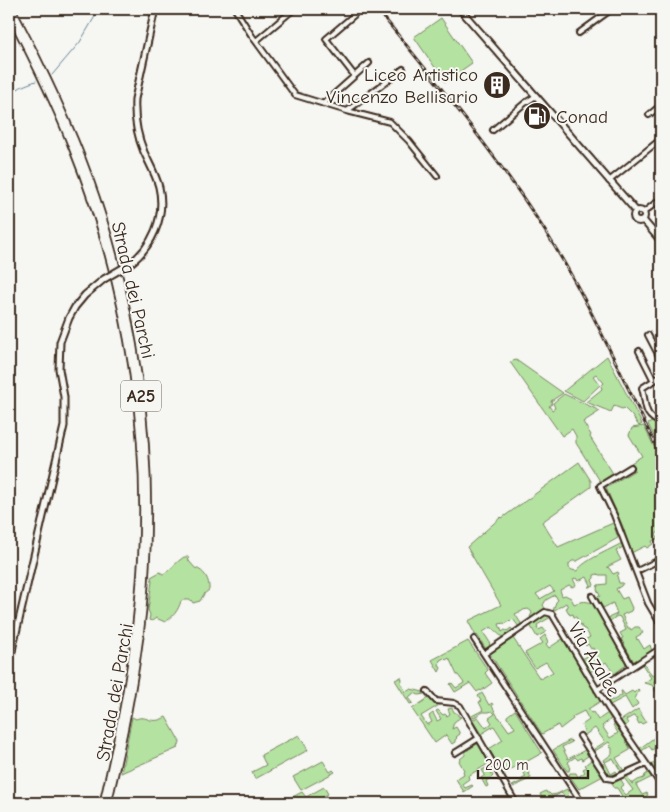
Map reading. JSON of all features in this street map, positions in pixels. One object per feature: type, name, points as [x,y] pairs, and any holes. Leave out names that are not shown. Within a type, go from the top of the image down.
[{"type":"highway","name":"Strada dei Parchi","points":[[12,9],[63,111],[98,203],[124,299],[142,402],[148,499],[143,605],[129,704],[108,803]]},
{"type":"highway","name":"Strada dei Parchi","points":[[9,14],[55,105],[91,198],[120,299],[137,403],[143,508],[139,604],[125,702],[103,803]]},
{"type":"main road","points":[[9,668],[64,426],[64,397],[59,369],[60,342],[75,307],[85,295],[104,279],[134,261],[154,235],[158,222],[161,207],[159,187],[139,139],[135,111],[135,99],[155,9]]},
{"type":"main road","points":[[460,9],[636,211],[644,212],[643,220]]},
{"type":"main road","points":[[636,211],[634,214],[635,219],[643,220],[661,241]]},
{"type":"street","points":[[235,9],[295,95],[322,105],[390,122],[409,141],[436,176]]},
{"type":"street","points":[[256,41],[294,9]]},
{"type":"street","points":[[579,33],[612,9]]},
{"type":"street","points":[[354,15],[326,39],[354,75]]},
{"type":"street","points":[[322,105],[369,63]]},
{"type":"street","points":[[347,111],[403,69]]},
{"type":"street","points":[[493,130],[536,96]]},
{"type":"street","points":[[649,115],[661,105]]},
{"type":"street","points":[[609,180],[661,139]]},
{"type":"street","points":[[644,212],[661,199]]},
{"type":"street","points":[[648,334],[661,360]]},
{"type":"street","points":[[639,351],[654,381]]},
{"type":"street","points":[[661,376],[642,388],[648,413],[654,420],[661,423]]},
{"type":"street","points":[[631,467],[600,486],[614,515],[648,603],[661,625]]},
{"type":"street","points":[[636,571],[661,559]]},
{"type":"street","points":[[592,596],[632,667]]},
{"type":"street","name":"Via Azalee","points":[[484,654],[545,612],[552,614],[608,708],[661,783]]},
{"type":"street","points":[[474,640],[581,803]]},
{"type":"street","points":[[598,690],[661,648]]},
{"type":"street","points":[[427,691],[436,701],[454,702],[458,705],[516,803]]},
{"type":"street","points":[[580,736],[607,778],[613,779],[646,764]]},
{"type":"street","points":[[455,753],[479,738]]},
{"type":"green space","points":[[441,18],[472,63],[445,82],[414,37]]},
{"type":"green space","points":[[607,356],[642,424],[639,426],[624,408],[614,406],[611,412],[586,402],[602,389],[601,386],[604,383],[596,374],[593,376],[600,385],[583,401],[564,391]]},
{"type":"green space","points":[[516,360],[563,393],[551,401],[552,404],[549,406],[552,410],[555,408],[553,403],[564,394],[600,411],[583,422],[591,435],[590,437],[614,475],[603,482],[600,481],[576,443],[576,436],[572,429],[562,436],[510,362]]},
{"type":"green space","points":[[652,422],[661,425],[661,450],[648,424]]},
{"type":"green space","points":[[644,426],[661,461],[661,531],[656,534],[658,538],[652,541],[653,544],[631,553],[623,527],[606,488],[635,470],[631,463],[642,456],[629,435],[632,428]]},
{"type":"green space","points":[[579,462],[591,481],[591,487],[542,522],[558,547],[613,523],[618,538],[577,561],[572,561],[569,564],[569,568],[577,571],[591,559],[622,543],[623,547],[616,551],[621,560],[607,567],[613,574],[618,572],[619,583],[623,583],[616,589],[622,599],[627,597],[632,608],[631,611],[622,615],[628,628],[631,630],[639,627],[643,633],[636,637],[637,640],[644,649],[650,645],[652,651],[634,662],[621,639],[623,638],[620,633],[626,630],[620,617],[617,616],[610,621],[608,618],[617,614],[613,603],[603,608],[597,597],[600,596],[597,589],[598,585],[607,584],[607,575],[598,574],[594,575],[592,580],[594,585],[588,587],[591,585],[587,577],[578,581],[576,578],[573,579],[576,585],[572,587],[569,585],[560,590],[562,596],[565,595],[571,598],[574,604],[589,602],[595,605],[627,661],[625,666],[614,674],[606,662],[590,672],[582,659],[595,652],[588,644],[586,646],[583,641],[590,637],[576,617],[573,614],[570,615],[566,608],[568,607],[566,603],[553,611],[558,600],[555,595],[546,600],[543,605],[545,608],[532,618],[530,617],[532,613],[528,609],[515,614],[522,625],[519,627],[513,619],[505,624],[499,624],[502,632],[511,628],[514,632],[503,638],[491,627],[483,632],[489,641],[490,647],[486,649],[468,621],[501,605],[467,547],[502,518]],"holes":[[[550,586],[554,591],[540,599],[536,594]]]},
{"type":"green space","points":[[184,557],[188,557],[195,568],[204,573],[209,590],[200,601],[193,603],[191,600],[181,601],[175,613],[165,622],[156,618],[152,621],[149,620],[151,577],[160,572],[166,573]]},
{"type":"green space","points":[[545,615],[551,617],[537,625],[537,628],[538,630],[543,628],[546,632],[537,637],[530,625]]},
{"type":"green space","points":[[545,635],[548,642],[546,644],[549,648],[564,638],[601,701],[588,709],[591,713],[593,712],[598,720],[608,713],[611,719],[602,726],[610,738],[618,733],[613,725],[615,723],[630,748],[630,750],[616,758],[624,771],[622,773],[613,758],[605,762],[611,774],[616,771],[618,774],[610,777],[601,765],[612,754],[612,748],[609,747],[611,745],[609,742],[595,751],[594,749],[605,742],[595,728],[585,735],[582,725],[589,720],[584,711],[572,717],[573,719],[560,729],[558,725],[542,734],[490,654],[513,638],[540,679],[553,672],[546,662],[535,668],[525,653],[543,643],[540,639]]},
{"type":"green space","points":[[468,641],[488,670],[485,673],[492,683],[477,692],[470,683],[455,692],[450,684],[452,683],[456,688],[464,683],[457,675],[449,658],[440,660],[439,665],[441,668],[439,672],[432,660]]},
{"type":"green space","points":[[644,663],[652,676],[661,670],[661,677],[654,681],[656,688],[661,694],[661,700],[652,685],[644,683],[651,678],[642,664]]},
{"type":"green space","points":[[401,677],[401,683],[406,692],[411,689],[423,692],[424,694],[414,693],[410,696],[409,698],[413,703],[410,704],[395,680]]},
{"type":"green space","points":[[638,689],[635,699],[638,704],[632,709],[625,697],[610,705],[608,702],[622,695],[621,691],[625,695],[632,691],[634,693]]},
{"type":"green space","points":[[482,693],[489,705],[492,703],[498,717],[509,731],[515,728],[507,716],[515,710],[542,753],[524,763],[531,778],[513,787],[526,777],[522,769],[518,765],[504,774],[489,749],[503,740],[494,726],[481,734],[472,720],[478,717],[486,728],[492,723],[489,718],[495,714],[492,711],[483,712],[471,719],[470,717],[483,710],[478,696]]},
{"type":"green space","points":[[430,697],[441,704],[421,716],[427,725],[432,722],[429,716],[433,713],[437,721],[441,719],[436,711],[438,710],[447,716],[450,714],[448,709],[452,708],[461,717],[454,722],[452,729],[456,727],[460,734],[452,744],[446,735],[435,743],[412,709]]},
{"type":"green space","points":[[638,709],[646,722],[639,724],[638,718],[633,716],[626,720],[628,724],[624,727],[620,721]]},
{"type":"green space","points":[[132,717],[156,720],[166,717],[180,742],[178,748],[121,773]]},
{"type":"green space","points":[[299,735],[308,750],[255,779],[252,772],[266,765],[261,755]]},
{"type":"green space","points":[[655,737],[658,741],[655,748],[652,750],[649,746],[640,752],[639,749]]},
{"type":"green space","points":[[570,740],[572,742],[562,747],[568,759],[585,750],[588,756],[582,760],[581,758],[578,760],[575,757],[568,762],[570,766],[569,771],[567,771],[553,750]]},
{"type":"green space","points":[[480,744],[491,762],[468,776],[469,779],[462,784],[465,788],[473,786],[464,792],[456,779],[464,774],[459,761],[465,755],[465,752]]},
{"type":"green space","points":[[661,754],[661,763],[656,767],[661,772],[661,777],[659,778],[650,766],[659,759],[658,756]]},
{"type":"green space","points":[[591,760],[603,776],[579,789],[569,775],[570,773],[576,773],[578,777],[585,772],[583,769],[587,767],[585,765]]},
{"type":"green space","points":[[323,761],[330,772],[333,770],[335,772],[301,790],[293,777]]},
{"type":"green space","points":[[488,767],[493,776],[486,781],[488,786],[486,787],[481,778],[485,775],[482,770]]},
{"type":"green space","points":[[648,773],[652,777],[636,785],[642,795],[647,793],[648,795],[643,799],[644,803],[619,803],[617,800],[622,796],[612,783],[620,778],[624,785],[620,788],[626,795],[633,790],[624,778],[627,776],[632,784],[644,778]]},
{"type":"green space","points":[[324,787],[328,794],[312,803],[281,803],[302,792],[306,797]]},
{"type":"green space","points":[[567,789],[569,794],[566,797],[561,793],[544,802],[540,794],[546,791],[551,795],[557,794]]},
{"type":"waterway","points":[[52,75],[80,42],[99,9]]},
{"type":"waterway","points":[[9,99],[17,90],[36,81]]},
{"type":"railway","points":[[377,9],[479,137],[536,217],[587,304],[661,456]]},
{"type":"place","name":"Liceo Artistico Vincenzo Bellisario","points":[[497,85]]},
{"type":"place","name":"Conad","points":[[537,116]]}]
